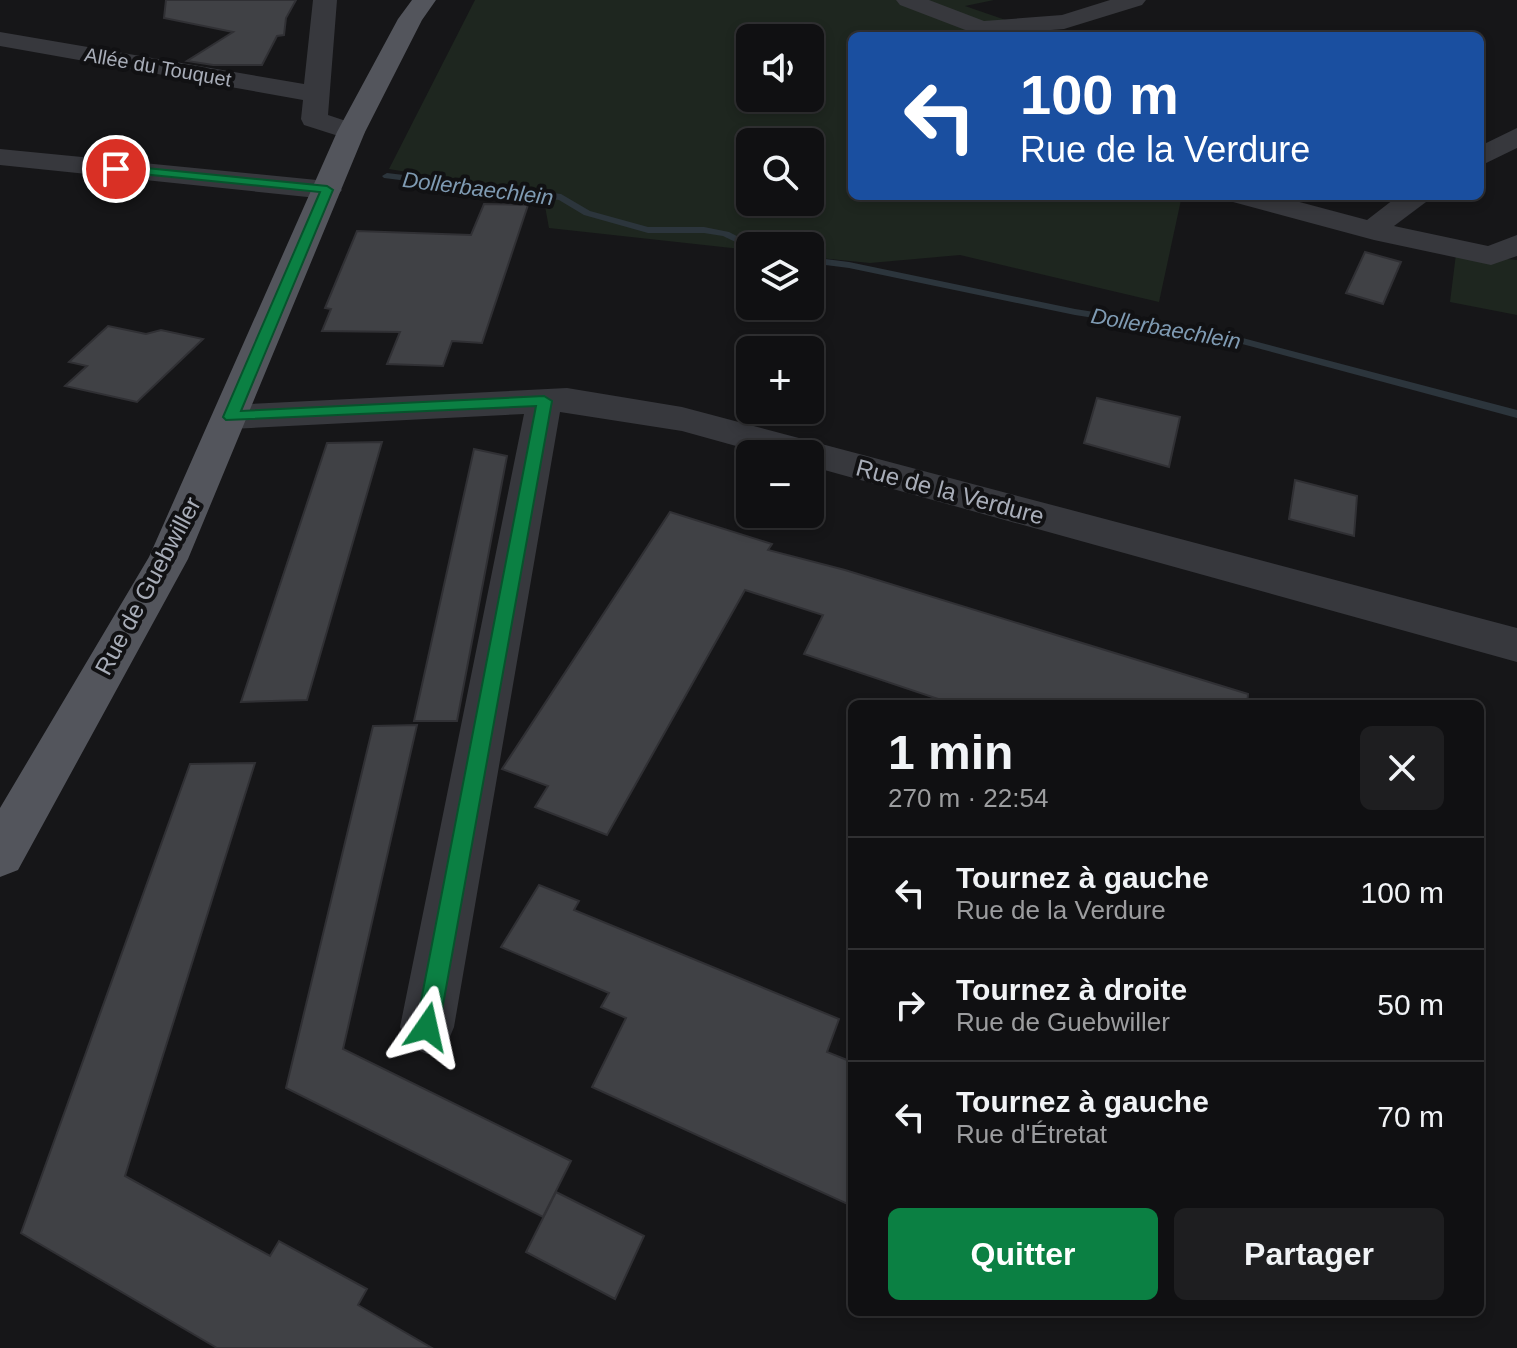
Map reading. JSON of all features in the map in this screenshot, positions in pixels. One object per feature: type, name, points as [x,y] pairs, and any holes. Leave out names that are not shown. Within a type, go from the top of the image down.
[{"type":"main road","name":"Rue de Guebwiller","points":[[0,854],[168,559],[351,132],[410,19],[424,0]]},
{"type":"street","points":[[325,0],[314,119],[351,132]]},
{"type":"street","points":[[908,0],[992,32],[1064,22],[1134,0]]},
{"type":"street","name":"Allée du Touquet","points":[[0,39],[316,94]]},
{"type":"street","points":[[1484,156],[1517,136]]},
{"type":"street","points":[[0,157],[327,190]]},
{"type":"street","points":[[1258,200],[1374,231],[1504,250]]},
{"type":"street","points":[[1374,231],[1388,215],[1412,200]]},
{"type":"street","name":"Rue de la Verdure","points":[[231,417],[542,416],[567,400],[682,419],[1517,645]]},
{"type":"street","points":[[427,1027],[542,416]]},
{"type":"shaded area","points":[[475,0],[994,0],[965,6],[1040,32],[848,32],[848,200],[1181,200],[1159,302],[960,255],[870,263],[824,258],[824,232],[736,232],[736,248],[549,228],[543,195],[389,169]]},
{"type":"shaded area","points":[[1456,254],[1517,260],[1517,315],[1450,302]]},
{"type":"building","points":[[166,0],[296,0],[286,18],[284,35],[277,36],[262,65],[213,65],[187,61],[233,32],[164,18]]},
{"type":"building","points":[[484,204],[528,205],[482,343],[452,341],[443,366],[387,364],[400,332],[322,331],[331,309],[325,308],[357,231],[471,235]]},
{"type":"building","points":[[1365,252],[1401,262],[1383,304],[1346,293]]},
{"type":"building","points":[[108,326],[146,334],[161,330],[203,339],[137,402],[65,386],[87,366],[69,362]]},
{"type":"building","points":[[1097,398],[1180,417],[1169,467],[1084,443]]},
{"type":"building","points":[[382,442],[307,700],[241,702],[327,443]]},
{"type":"building","points":[[474,449],[507,456],[457,721],[414,721]]},
{"type":"building","points":[[1295,480],[1357,496],[1354,536],[1289,519]]},
{"type":"building","points":[[670,512],[772,544],[768,550],[845,570],[1248,694],[1247,700],[941,700],[804,654],[823,615],[745,590],[607,835],[535,807],[548,786],[502,769]]},
{"type":"building","points":[[417,725],[343,1049],[571,1161],[543,1217],[286,1088],[373,726]]},
{"type":"building","points":[[255,763],[125,1176],[270,1256],[279,1241],[367,1289],[358,1305],[432,1348],[217,1348],[21,1233],[190,764]]},
{"type":"building","points":[[539,885],[579,901],[574,910],[839,1019],[827,1052],[848,1060],[848,1204],[592,1087],[626,1018],[601,1007],[609,993],[501,947]]},
{"type":"building","points":[[556,1192],[644,1236],[615,1299],[526,1252]]},
{"type":"waterway","name":"Dollerbaechlein","points":[[387,176],[561,197],[587,213],[648,230],[704,230],[736,239]]},
{"type":"waterway","name":"Dollerbaechlein","points":[[824,262],[1075,312],[1216,334],[1517,414]]},
{"type":"route","points":[[116,169],[327,190],[231,417],[544,401],[427,1027]]}]
